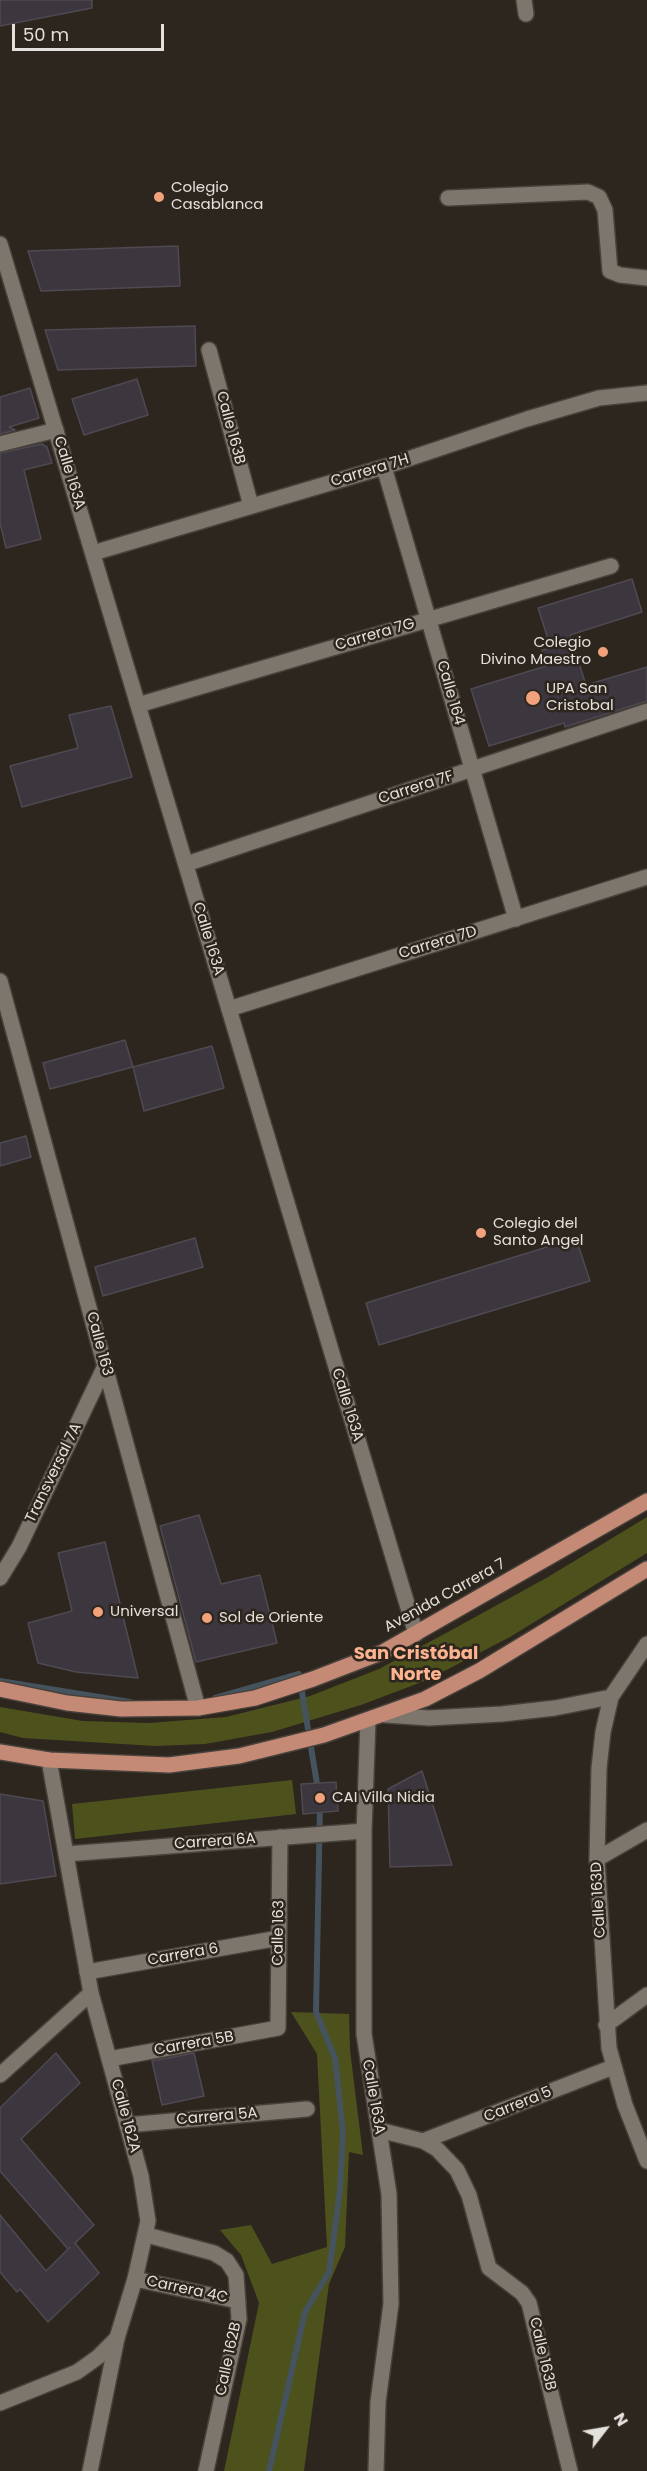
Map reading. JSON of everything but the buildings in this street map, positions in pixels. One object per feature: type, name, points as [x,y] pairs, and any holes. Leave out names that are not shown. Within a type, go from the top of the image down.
[{"type":"main road","name":"Avenida Carrera 7","points":[[0,1689],[67,1703],[121,1709],[198,1708],[255,1698],[383,1652],[647,1501]]},
{"type":"main road","points":[[0,1752],[49,1760],[169,1765],[278,1747],[368,1721],[425,1699],[479,1671],[647,1569]]},
{"type":"street","points":[[448,198],[588,192],[599,197],[605,210],[610,271],[620,275],[647,278]]},
{"type":"street","name":"Calle 163A","points":[[0,243],[416,1634]]},
{"type":"street","name":"Calle 163B","points":[[208,350],[252,506]]},
{"type":"street","name":"Carrera 7H","points":[[93,553],[384,467],[527,419],[599,398],[647,393]]},
{"type":"street","points":[[0,444],[56,430]]},
{"type":"street","name":"Calle 164","points":[[384,467],[516,919]]},
{"type":"street","name":"Carrera 7G","points":[[138,705],[611,566]]},
{"type":"street","name":"Carrera 7F","points":[[186,864],[647,711]]},
{"type":"street","name":"Carrera 7D","points":[[229,1009],[647,878]]},
{"type":"street","name":"Calle 163","points":[[0,981],[198,1708]]},
{"type":"street","name":"Transversal 7A","points":[[0,1578],[19,1547],[105,1366]]},
{"type":"street","name":"Calle 163D","points":[[645,2152],[613,2067],[606,2025],[597,1859],[599,1768],[603,1732],[611,1697],[647,1644]]},
{"type":"street","points":[[385,1715],[429,1718],[502,1714],[555,1708],[611,1697]]},
{"type":"street","name":"Calle 163A","points":[[368,1721],[364,1831],[364,2034],[389,2194],[391,2304],[378,2402],[376,2471]]},
{"type":"street","name":"Calle 162A","points":[[49,1760],[91,1993],[147,2202],[147,2235],[117,2338],[90,2471]]},
{"type":"street","points":[[597,1859],[647,1830]]},
{"type":"street","name":"Carrera 6A","points":[[66,1854],[364,1831]]},
{"type":"street","name":"Calle 163","points":[[278,2028],[280,1837]]},
{"type":"street","name":"Carrera 6","points":[[87,1972],[279,1938]]},
{"type":"street","points":[[0,2074],[91,1993]]},
{"type":"street","points":[[606,2025],[647,1995]]},
{"type":"street","name":"Carrera 5B","points":[[109,2059],[278,2028]]},
{"type":"street","name":"Carrera 5","points":[[423,2141],[613,2067]]},
{"type":"street","name":"Carrera 5A","points":[[127,2125],[307,2109]]},
{"type":"street","name":"Calle 163B","points":[[379,2130],[423,2141],[437,2149],[457,2170],[469,2194],[485,2261],[489,2268],[530,2303],[570,2471]]},
{"type":"street","name":"Calle 162B","points":[[147,2235],[214,2253],[227,2261],[236,2275],[238,2319],[206,2471]]},
{"type":"street","name":"Carrera 4C","points":[[135,2279],[238,2301]]},
{"type":"street","points":[[0,2403],[77,2372],[98,2357],[117,2338]]},
{"type":"green space","points":[[647,1517],[647,1553],[510,1637],[427,1680],[361,1705],[272,1732],[205,1744],[155,1746],[23,1738],[0,1732],[0,1707],[83,1721],[149,1723],[226,1717],[310,1696],[379,1669],[548,1577]]},
{"type":"green space","points":[[292,1780],[296,1814],[75,1839],[72,1804]]},
{"type":"green space","points":[[291,2012],[349,2014],[350,2050],[363,2155],[349,2152],[345,2247],[329,2284],[304,2471],[224,2471],[259,2303],[241,2255],[220,2230],[251,2225],[272,2264],[327,2247],[317,2054]]},
{"type":"waterway","points":[[215,1698],[299,1674],[318,1790]]},
{"type":"waterway","points":[[0,1681],[130,1702]]},
{"type":"waterway","points":[[269,2471],[305,2312],[329,2272],[340,2190],[343,2132],[335,2058],[316,2012],[320,1806]]},
{"type":"place","name":"Colegio Casablanca","points":[[159,197]]},
{"type":"place","name":"Colegio Divino Maestro","points":[[603,652]]},
{"type":"place","name":"UPA San Cristobal","points":[[533,698]]},
{"type":"place","name":"Colegio del Santo Angel","points":[[481,1233]]},
{"type":"place","name":"Universal","points":[[98,1612]]},
{"type":"place","name":"Sol de Oriente","points":[[207,1618]]},
{"type":"place","name":"CAI Villa Nidia","points":[[320,1798]]},
{"type":"district","name":"San Cristóbal Norte","points":[[416,1664]]}]
